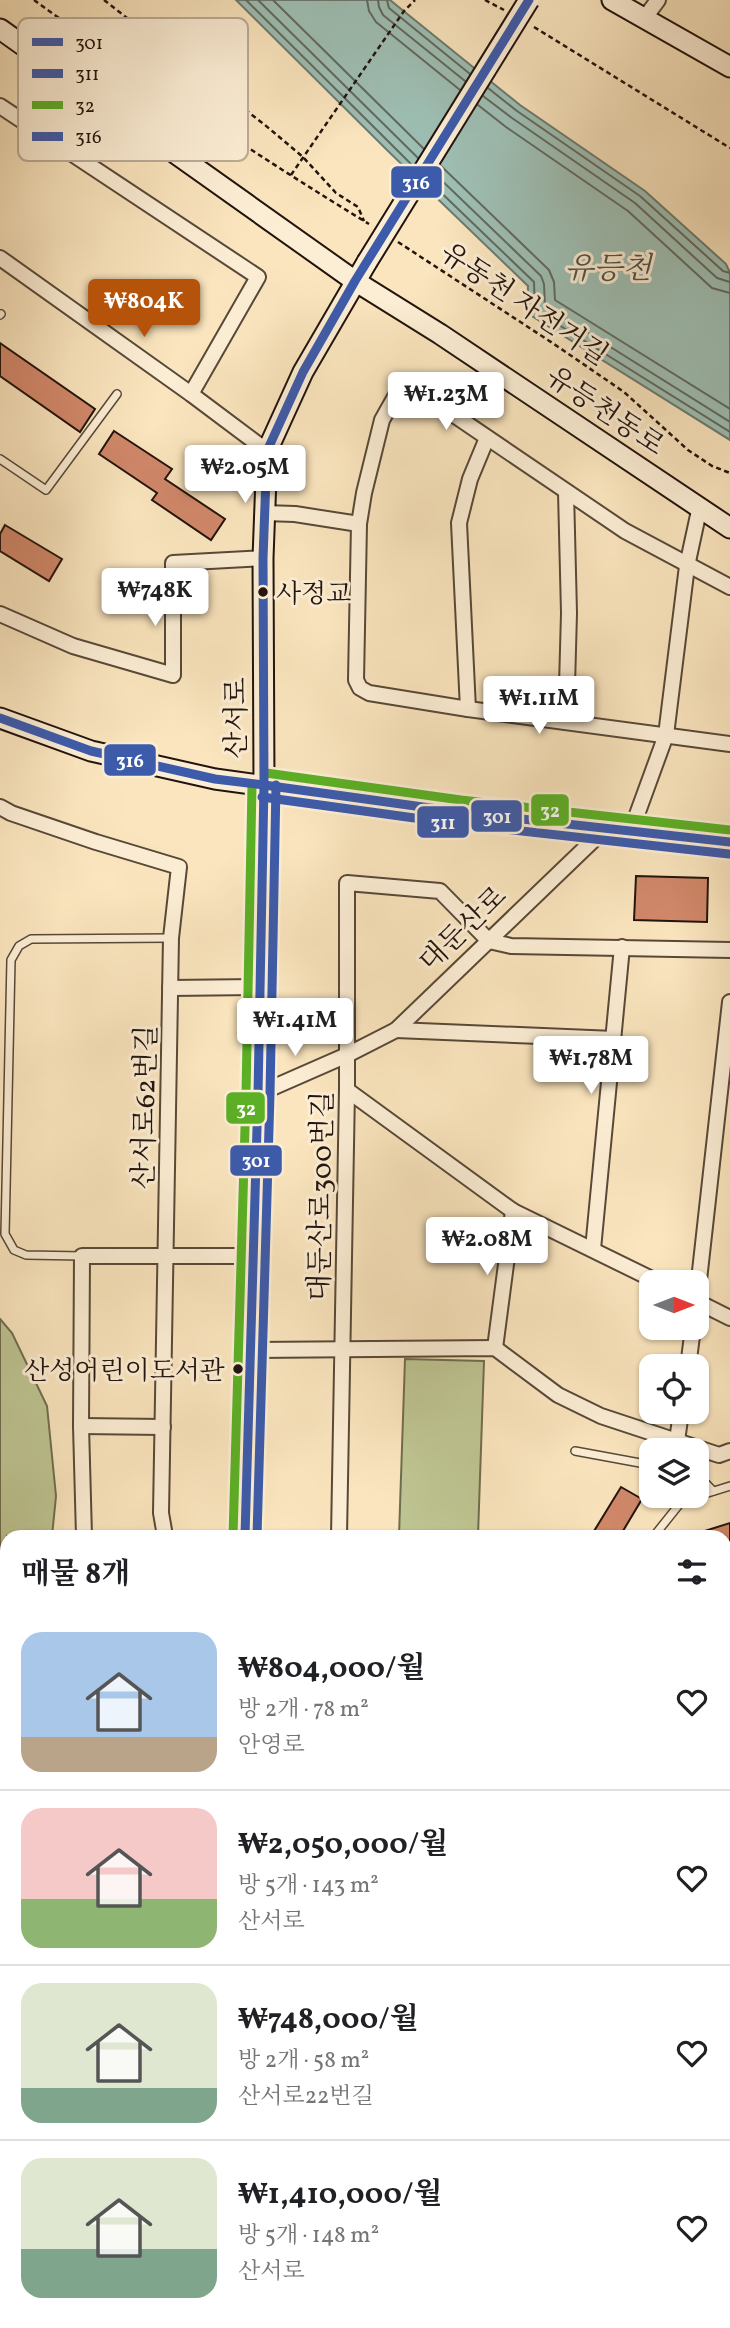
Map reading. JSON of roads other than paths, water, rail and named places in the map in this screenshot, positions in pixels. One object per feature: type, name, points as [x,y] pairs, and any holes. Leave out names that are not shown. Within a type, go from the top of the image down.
[{"type":"main road","name":"산서로","points":[[245,1530],[258,1094],[264,785],[263,558],[267,451],[303,372],[355,281],[529,0]]},
{"type":"main road","points":[[612,0],[730,67]]},
{"type":"main road","name":"유등천동로","points":[[0,29],[18,42]]},
{"type":"main road","name":"유등천동로","points":[[186,161],[355,281],[440,334],[730,528]]},
{"type":"main road","points":[[0,718],[91,751],[215,779],[459,812],[730,842]]},
{"type":"street","points":[[644,19],[658,0]]},
{"type":"street","points":[[0,106],[18,118]]},
{"type":"street","points":[[83,161],[258,277],[191,394]]},
{"type":"street","points":[[0,258],[267,451]]},
{"type":"street","points":[[730,587],[625,531],[404,381],[382,420],[363,493],[359,524],[356,680],[360,688],[369,692],[468,709],[730,744]]},
{"type":"street","points":[[468,709],[459,523],[470,479],[486,438]]},
{"type":"street","points":[[566,492],[569,613],[566,722]]},
{"type":"street","points":[[631,831],[666,735],[687,566],[700,506]]},
{"type":"street","points":[[264,513],[295,514],[359,524]]},
{"type":"street","points":[[0,614],[73,646],[173,675],[173,563],[263,558]]},
{"type":"street","name":"산서로62번길","points":[[0,807],[96,842],[179,867],[171,938],[161,1513],[164,1530]]},
{"type":"street","name":"대둔산로","points":[[258,1094],[396,1030],[606,828]]},
{"type":"street","name":"대둔산로300번길","points":[[339,1530],[347,1090],[347,883],[440,891],[489,941]]},
{"type":"street","points":[[489,941],[511,946],[730,950]]},
{"type":"street","points":[[593,1249],[622,947]]},
{"type":"street","points":[[170,988],[260,987]]},
{"type":"street","points":[[701,1270],[726,1085],[730,1002]]},
{"type":"street","points":[[396,1030],[614,1039]]},
{"type":"street","points":[[347,1090],[513,1211],[639,1272]]},
{"type":"street","points":[[495,1348],[513,1211]]},
{"type":"street","points":[[83,1530],[82,1256],[253,1256]]},
{"type":"street","points":[[709,1307],[730,1318]]},
{"type":"street","points":[[250,1350],[495,1348],[558,1395],[601,1416],[668,1438]]},
{"type":"street","points":[[81,1426],[163,1427]]},
{"type":"street","points":[[709,1451],[719,1454],[730,1451]]},
{"type":"lane","points":[[0,459],[46,490],[117,394]]},
{"type":"lane","points":[[82,1256],[26,1255],[14,1250],[5,1234],[10,960],[19,946],[31,939],[171,938]]},
{"type":"lane","points":[[575,1451],[639,1463]]},
{"type":"lane","points":[[659,1530],[681,1501],[730,1486]]},
{"type":"lane","points":[[709,1487],[713,1491]]},
{"type":"water","name":"유등천","points":[[236,0],[390,0],[520,105],[645,191],[726,264],[730,273],[730,440],[527,313],[528,286]]},
{"type":"place","name":"사정교","points":[[263,592]]},
{"type":"place","name":"산성어린이도서관","points":[[238,1369]]}]
